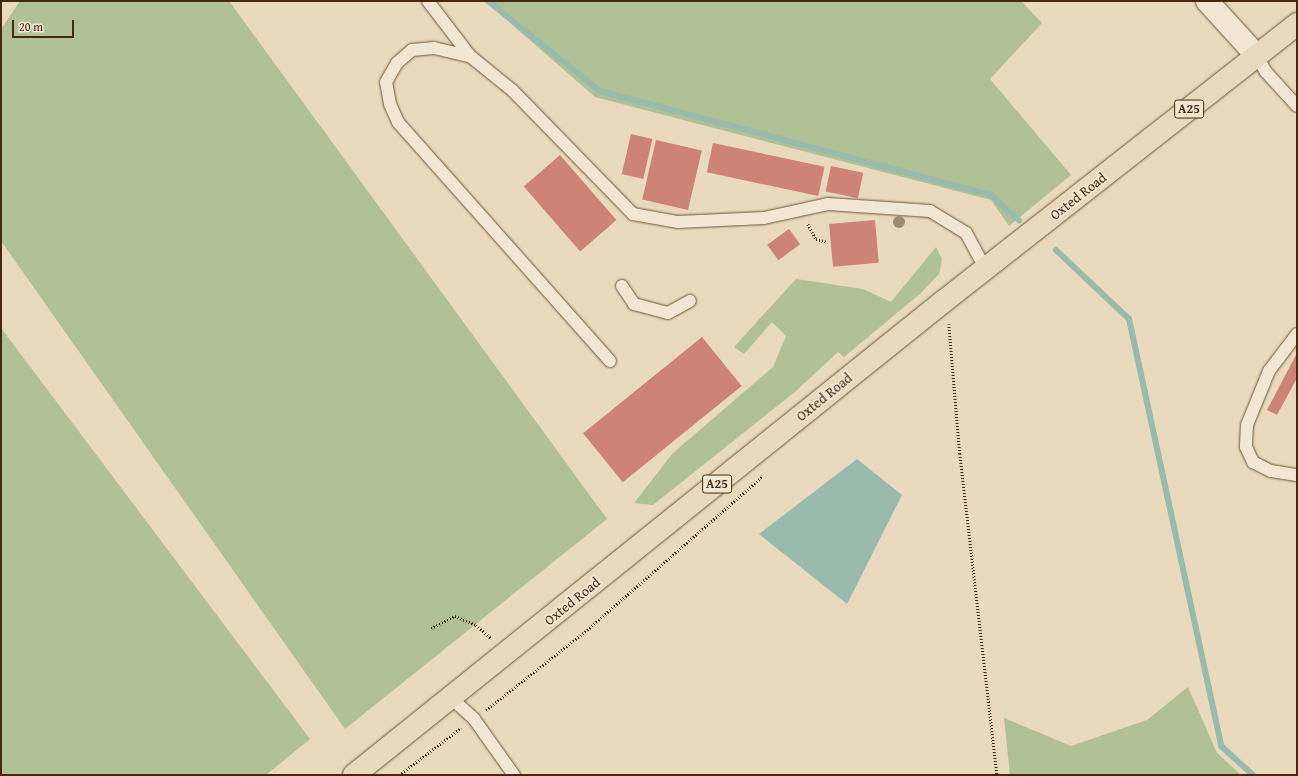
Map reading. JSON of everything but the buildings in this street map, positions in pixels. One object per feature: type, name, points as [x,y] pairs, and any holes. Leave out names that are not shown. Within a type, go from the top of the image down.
[{"type":"main road","name":"Oxted Road","points":[[354,775],[944,300],[986,270],[1297,24]]},
{"type":"street","points":[[1207,1],[1257,56]]},
{"type":"lane","points":[[428,1],[470,56],[513,91],[632,214],[678,222],[764,218],[828,204],[930,211],[966,233],[986,270]]},
{"type":"lane","points":[[470,56],[434,48],[412,50],[397,63],[386,82],[390,104],[398,122],[610,361]]},
{"type":"lane","points":[[1257,56],[1266,72],[1297,106]]},
{"type":"lane","points":[[622,286],[634,304],[668,313],[690,301]]},
{"type":"lane","points":[[1297,334],[1269,371],[1246,425],[1246,447],[1253,462],[1271,472],[1297,475]]},
{"type":"lane","points":[[450,698],[474,719],[514,775]]},
{"type":"path","points":[[944,300],[996,775]]},
{"type":"path","points":[[399,775],[474,719],[587,630],[766,473]]},
{"type":"path","points":[[431,628],[455,616],[476,625],[508,652]]},
{"type":"shaded area","points":[[20,1],[229,1],[607,519],[345,729],[1,241],[1,29]]},
{"type":"shaded area","points":[[485,1],[1021,1],[1042,23],[990,79],[1071,175],[1009,226],[991,200],[595,97]]},
{"type":"shaded area","points":[[936,247],[942,259],[939,274],[921,293],[844,357],[838,352],[796,391],[653,505],[634,503],[673,453],[773,367],[786,336],[772,322],[744,354],[734,347],[796,279],[863,289],[891,302]]},
{"type":"shaded area","points":[[1,328],[310,739],[266,775],[1,775]]},
{"type":"shaded area","points":[[857,459],[902,495],[847,604],[759,534]]},
{"type":"shaded area","points":[[1188,687],[1217,753],[1241,775],[1010,775],[1004,718],[1071,746],[1147,720]]},
{"type":"waterway","points":[[488,1],[600,91],[991,195],[1019,220]]},
{"type":"waterway","points":[[1056,250],[1129,319],[1221,746],[1253,775]]}]
